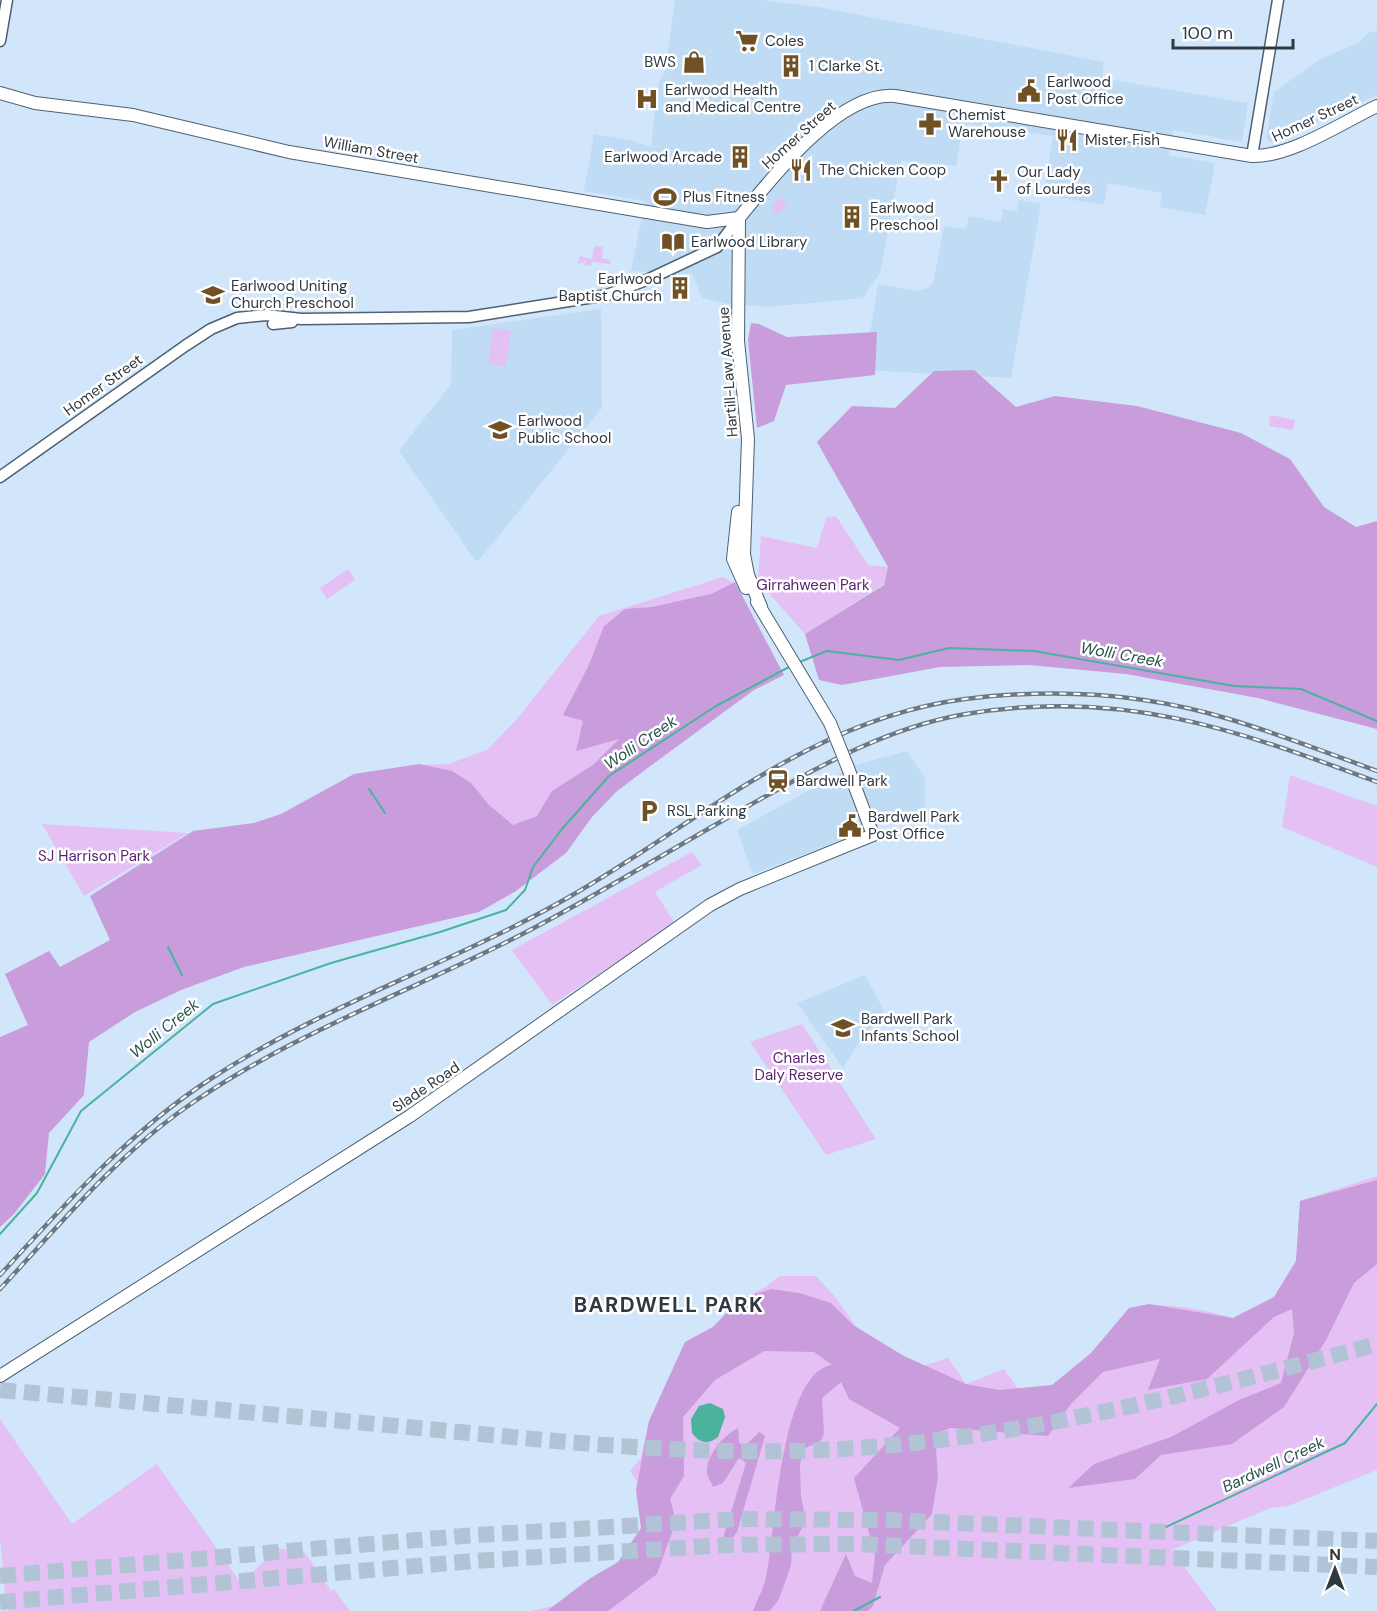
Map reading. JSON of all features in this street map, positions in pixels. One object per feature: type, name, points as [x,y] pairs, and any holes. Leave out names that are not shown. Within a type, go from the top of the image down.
[{"type":"main road","name":"William Street","points":[[0,93],[35,103],[134,115],[281,150],[500,188],[704,222],[739,218]]},
{"type":"main road","name":"Homer Street","points":[[739,218],[776,173],[828,125],[857,105],[880,96],[895,96],[1251,156],[1266,156],[1283,151],[1377,106]]},
{"type":"main road","name":"Hartill-Law Avenue","points":[[739,218],[738,340],[748,439],[734,559],[743,583],[761,607],[830,723],[873,835]]},
{"type":"main road","name":"Slade Road","points":[[0,1376],[410,1116],[710,905],[740,889],[873,835]]},
{"type":"street","points":[[0,41],[7,0]]},
{"type":"street","points":[[1251,156],[1278,0]]},
{"type":"street","name":"Homer Street","points":[[0,477],[185,346],[211,329],[237,318],[267,320],[476,316],[607,295],[647,280],[717,247],[739,218]]},
{"type":"shaded area","points":[[675,0],[762,0],[818,7],[1104,62],[1102,78],[1248,103],[1242,142],[1173,130],[1169,155],[1215,163],[1205,215],[1160,207],[1162,193],[1108,183],[1104,205],[1043,195],[1053,136],[968,124],[962,129],[956,166],[901,161],[880,273],[863,298],[768,307],[727,304],[702,298],[692,274],[631,271],[645,201],[584,191],[594,134],[634,141],[651,147],[658,84],[665,72]]},
{"type":"shaded area","points":[[1377,31],[1377,95],[1271,143],[1266,139],[1274,92],[1320,59],[1358,43],[1369,32]]},
{"type":"shaded area","points":[[1019,200],[1041,204],[1011,378],[864,370],[878,284],[917,291],[928,288],[934,280],[944,226],[966,229],[969,216],[1001,222],[1003,209],[1017,211]]},
{"type":"shaded area","name":"Earlwood Public School","points":[[601,309],[602,408],[479,560],[475,560],[399,451],[451,384],[452,330]]},
{"type":"shaded area","points":[[751,323],[759,324],[787,337],[877,332],[875,375],[786,385],[774,421],[757,428],[748,340]]},
{"type":"shaded area","points":[[974,370],[1016,407],[1055,396],[1137,406],[1241,433],[1290,459],[1324,507],[1356,527],[1377,521],[1377,729],[1258,698],[1126,674],[1029,665],[940,667],[842,685],[819,680],[805,634],[884,585],[888,567],[817,442],[852,406],[895,408],[934,371]]},
{"type":"shaded area","points":[[735,582],[784,675],[754,690],[616,792],[592,817],[566,853],[516,891],[479,912],[244,967],[181,990],[135,1012],[89,1042],[84,1095],[49,1133],[45,1174],[14,1214],[0,1227],[0,1037],[28,1025],[5,974],[49,951],[60,967],[110,940],[90,896],[193,831],[254,823],[281,814],[354,774],[419,764],[452,771],[471,783],[489,805],[513,825],[537,816],[552,791],[593,765],[619,739],[576,751],[583,721],[563,715],[588,667],[604,626],[625,609],[651,607],[711,594]]},
{"type":"shaded area","points":[[907,751],[925,778],[925,807],[753,874],[737,830],[855,765]]},
{"type":"shaded area","name":"Bardwell Park Infants School","points":[[865,975],[884,1011],[858,1044],[843,1068],[797,1003]]},
{"type":"shaded area","points":[[1377,1180],[1377,1264],[1354,1283],[1326,1340],[1284,1407],[1232,1444],[1161,1455],[1135,1479],[1068,1488],[1094,1464],[1171,1437],[1239,1400],[1281,1383],[1294,1333],[1292,1309],[1274,1317],[1207,1379],[1148,1390],[1160,1359],[1103,1372],[1071,1404],[1048,1436],[950,1428],[935,1434],[938,1477],[932,1514],[885,1565],[873,1606],[868,1611],[820,1611],[846,1554],[855,1576],[872,1583],[875,1555],[854,1478],[900,1428],[849,1399],[841,1382],[822,1398],[824,1433],[821,1441],[803,1449],[800,1465],[801,1497],[806,1519],[792,1549],[791,1565],[779,1599],[770,1611],[753,1611],[766,1577],[777,1494],[791,1424],[801,1395],[815,1374],[832,1365],[814,1352],[764,1351],[715,1380],[683,1417],[684,1476],[670,1499],[676,1521],[657,1574],[608,1611],[547,1611],[589,1579],[618,1562],[641,1528],[636,1490],[649,1421],[685,1342],[713,1327],[740,1299],[771,1289],[799,1293],[831,1303],[853,1325],[904,1356],[966,1384],[999,1390],[1052,1385],[1091,1353],[1129,1308],[1149,1304],[1233,1318],[1274,1297],[1296,1261],[1300,1201]]},
{"type":"shaded area","points":[[710,1403],[723,1409],[725,1417],[718,1437],[704,1442],[692,1433],[691,1419],[699,1406]]},
{"type":"shaded area","points":[[738,1428],[739,1442],[744,1447],[759,1432],[765,1436],[737,1532],[725,1548],[721,1545],[746,1463],[739,1458],[723,1483],[713,1487],[707,1474],[707,1467],[716,1447]]},
{"type":"green space","points":[[778,198],[783,200],[787,209],[781,210],[777,216],[772,207]]},
{"type":"green space","points":[[594,246],[603,247],[602,258],[611,260],[610,264],[592,262],[591,266],[584,265],[586,261],[578,264],[580,256],[592,259]]},
{"type":"green space","points":[[493,328],[511,331],[506,366],[488,364]]},
{"type":"green space","points":[[1270,415],[1295,420],[1293,430],[1269,426]]},
{"type":"green space","name":"Girrahween Park","points":[[836,516],[868,565],[888,567],[884,584],[805,634],[758,581],[761,536],[817,548],[826,518]]},
{"type":"green space","points":[[348,569],[355,580],[327,599],[320,588]]},
{"type":"green space","points":[[723,577],[735,584],[713,595],[625,611],[623,738],[538,817],[513,827],[419,765],[449,764],[488,749],[517,719],[599,616]]},
{"type":"green space","points":[[1290,775],[1377,806],[1377,867],[1282,827]]},
{"type":"green space","name":"SJ Harrison Park","points":[[42,824],[188,833],[84,896]]},
{"type":"green space","points":[[692,852],[702,865],[655,892],[675,923],[552,1005],[512,950]]},
{"type":"green space","name":"Charles Daly Reserve","points":[[802,1024],[876,1139],[826,1155],[750,1042]]},
{"type":"green space","points":[[1377,1176],[1377,1470],[1288,1506],[1270,1508],[1172,1550],[1217,1611],[530,1611],[583,1600],[669,1528],[630,1471],[641,1458],[649,1421],[685,1342],[713,1327],[740,1299],[766,1287],[779,1276],[816,1276],[836,1298],[891,1376],[948,1358],[966,1384],[1004,1369],[1023,1396],[1060,1384],[1136,1325],[1129,1308],[1181,1307],[1233,1318],[1274,1297],[1296,1261],[1300,1201]]},
{"type":"green space","points":[[0,1419],[72,1524],[157,1464],[241,1583],[278,1548],[305,1553],[331,1591],[334,1589],[350,1611],[8,1611],[4,1583],[0,1583],[0,1567],[3,1566],[0,1538]]},
{"type":"waterway","name":"Wolli Creek","points":[[797,663],[827,651],[899,660],[949,648],[1034,651],[1234,686],[1301,689],[1377,721]]},
{"type":"waterway","name":"Wolli Creek","points":[[0,1234],[37,1193],[81,1111],[213,1004],[331,963],[440,932],[506,910],[525,890],[533,867],[562,829],[609,776],[716,706],[789,667]]},
{"type":"waterway","points":[[369,789],[385,813]]},
{"type":"waterway","points":[[168,947],[182,975]]},
{"type":"waterway","name":"Bardwell Creek","points":[[1166,1527],[1345,1443],[1377,1404]]},
{"type":"waterway","name":"Bardwell Creek","points":[[854,1611],[880,1597]]},
{"type":"tunnel","points":[[0,1390],[590,1444],[691,1450],[792,1451],[911,1443],[979,1435],[1046,1423],[1179,1395],[1377,1344]]},
{"type":"tunnel","points":[[0,1576],[463,1536],[740,1519],[887,1520],[1377,1541]]},
{"type":"tunnel","points":[[0,1602],[474,1561],[725,1545],[856,1544],[1377,1567]]},
{"type":"railway","points":[[0,1275],[100,1169],[154,1121],[212,1078],[300,1028],[531,918],[623,864],[761,776],[808,750],[858,727],[910,710],[965,699],[1031,694],[1098,695],[1131,698],[1197,710],[1266,731],[1377,771]]},
{"type":"railway","points":[[0,1289],[107,1174],[153,1132],[220,1085],[307,1036],[532,929],[801,777],[881,738],[937,720],[1022,707],[1075,706],[1126,710],[1176,718],[1225,730],[1275,745],[1377,782]]},
{"type":"place","name":"Coles","points":[[747,41]]},
{"type":"place","name":"BWS","points":[[694,62]]},
{"type":"place","name":"1 Clarke St.","points":[[791,66]]},
{"type":"place","name":"Earlwood Post Office","points":[[1029,91]]},
{"type":"place","name":"Earlwood Health and Medical Centre","points":[[647,99]]},
{"type":"place","name":"Chemist Warehouse","points":[[930,124]]},
{"type":"place","name":"Mister Fish","points":[[1067,140]]},
{"type":"place","name":"Earlwood Arcade","points":[[740,157]]},
{"type":"place","name":"The Chicken Coop","points":[[801,170]]},
{"type":"place","name":"Our Lady of Lourdes","points":[[999,181]]},
{"type":"place","name":"Plus Fitness","points":[[665,197]]},
{"type":"place","name":"Earlwood Preschool","points":[[852,217]]},
{"type":"place","name":"Earlwood Library","points":[[673,242]]},
{"type":"place","name":"Earlwood Baptist Church","points":[[680,288]]},
{"type":"place","name":"Earlwood Uniting Church Preschool","points":[[213,295]]},
{"type":"place","name":"Earlwood Public School","points":[[500,430]]},
{"type":"place","name":"Bardwell Park","points":[[778,781]]},
{"type":"place","name":"RSL Parking","points":[[649,811]]},
{"type":"place","name":"Bardwell Park Post Office","points":[[850,826]]},
{"type":"place","name":"Bardwell Park Infants School","points":[[843,1028]]},
{"type":"district","name":"BARDWELL PARK","points":[[669,1305]]}]
